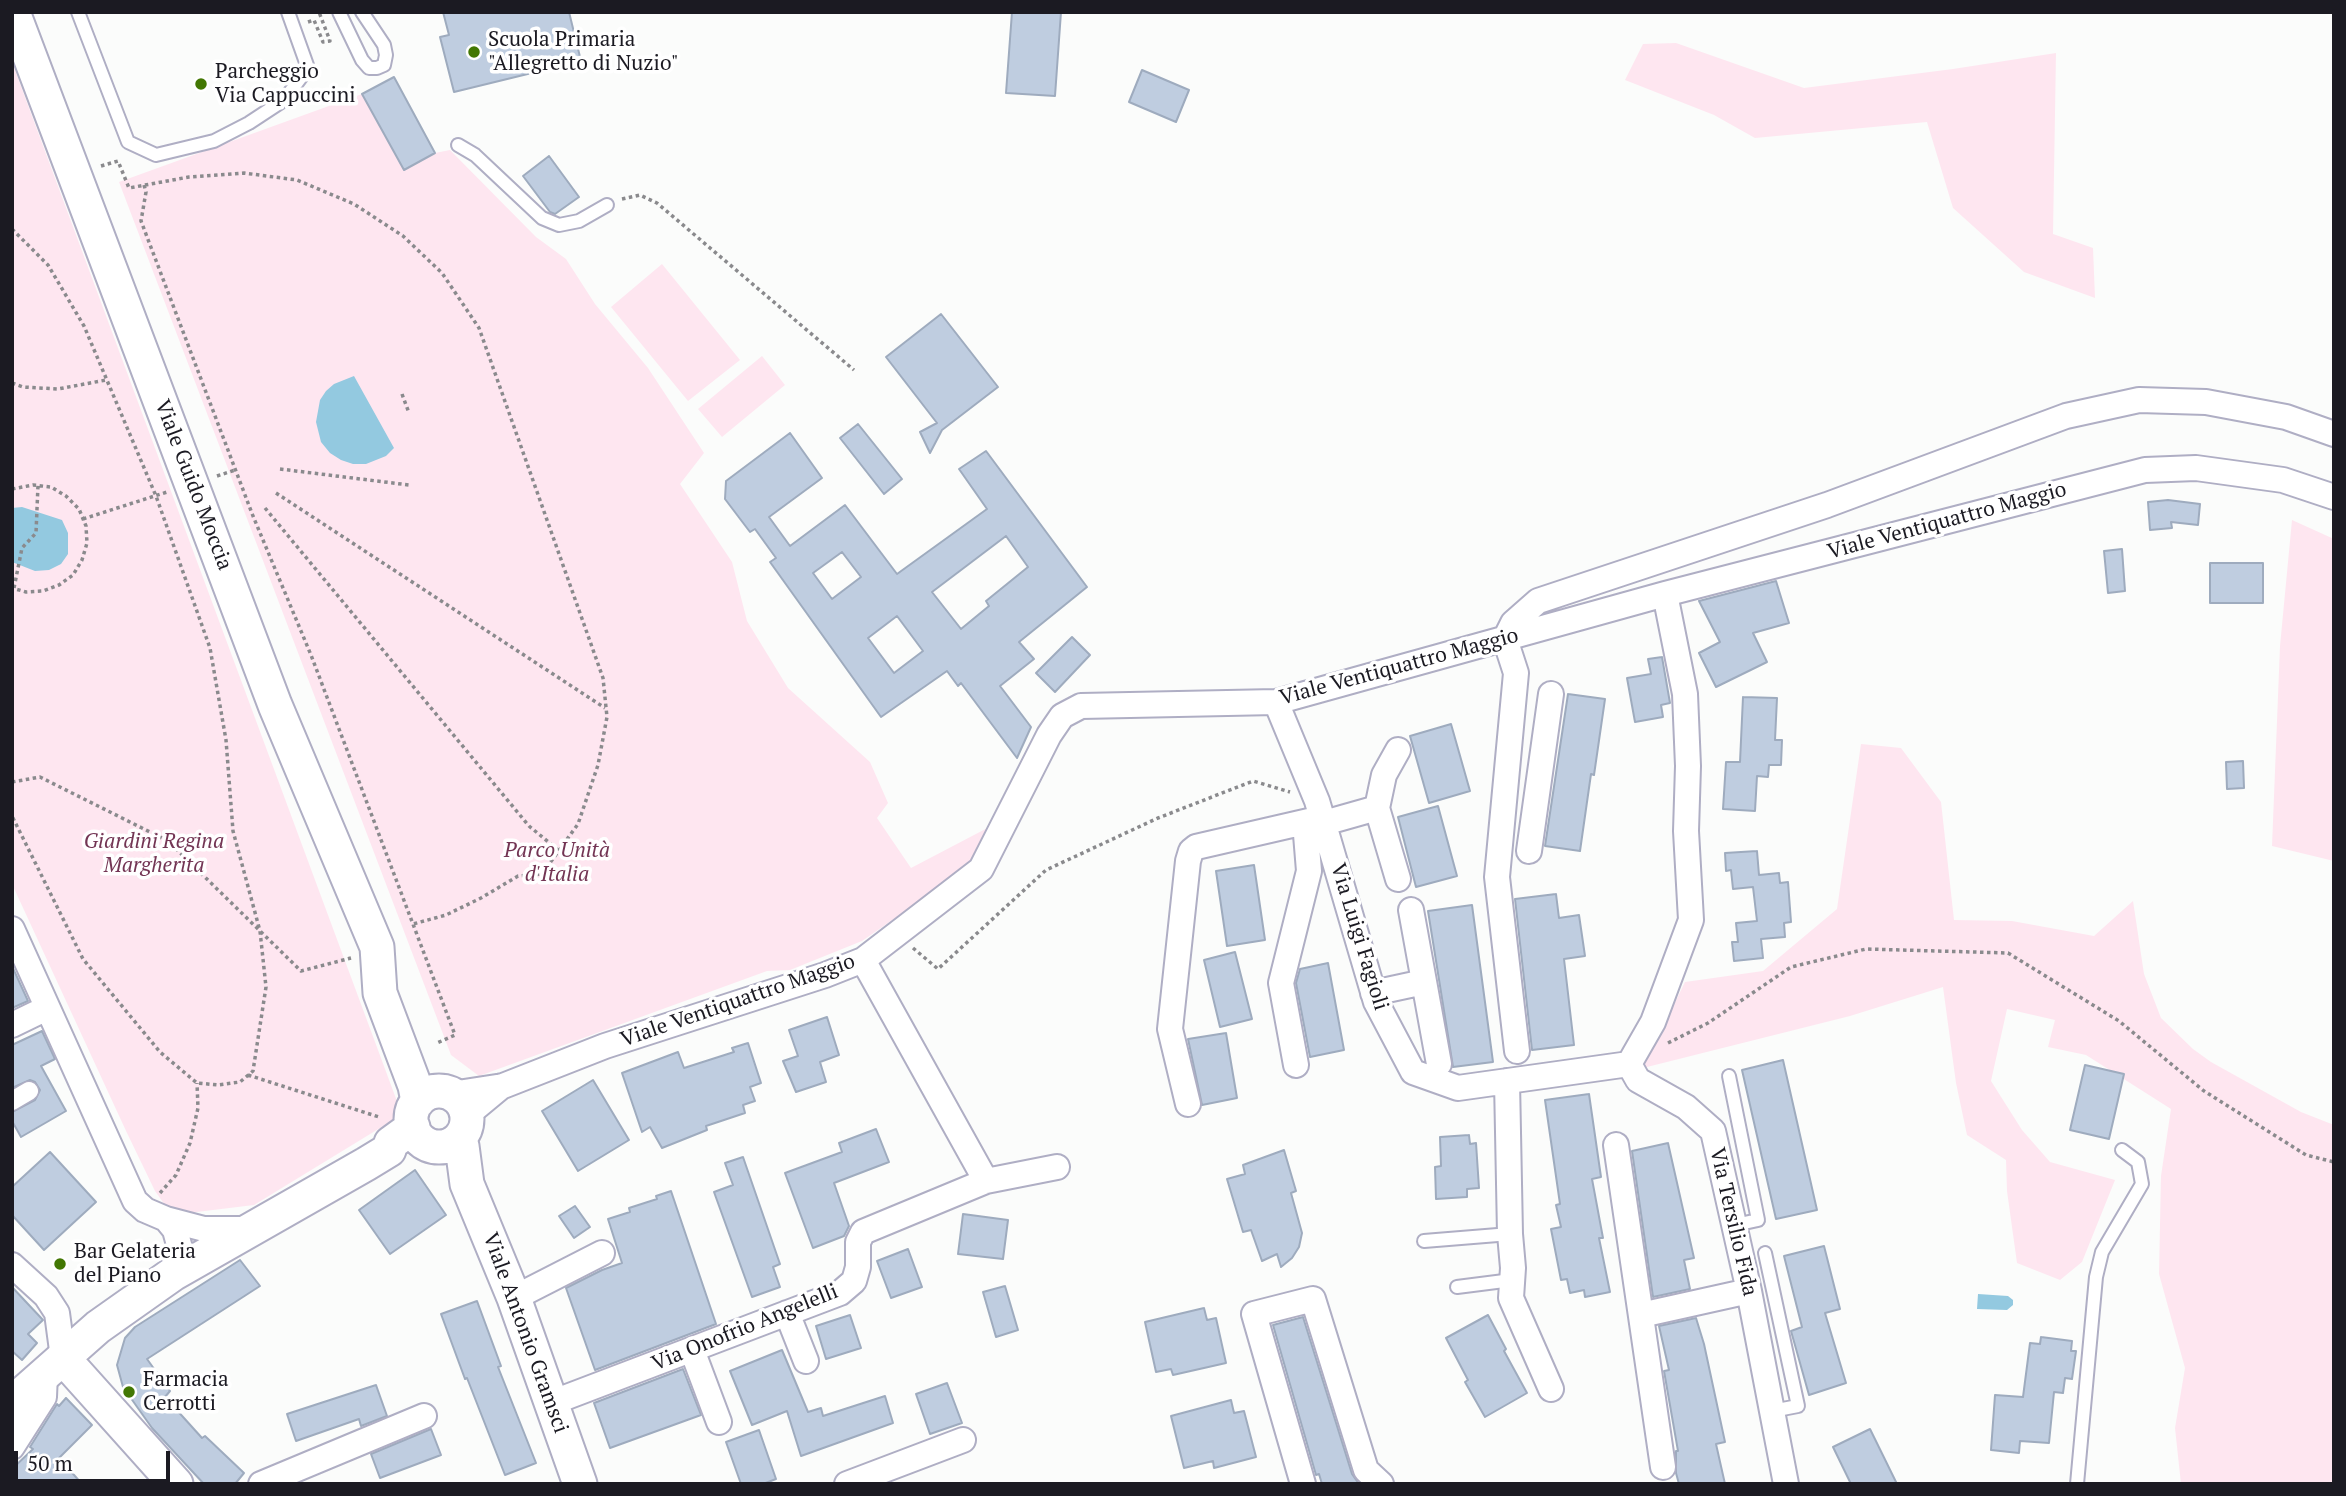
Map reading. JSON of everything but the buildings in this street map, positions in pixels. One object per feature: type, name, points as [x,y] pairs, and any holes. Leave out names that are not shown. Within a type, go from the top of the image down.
[{"type":"main road","name":"Viale Guido Moccia","points":[[13,12],[193,484],[365,956],[393,974],[428,1122]]},
{"type":"main road","name":"Viale Antonio Gramsci","points":[[428,1122],[453,1169],[467,1184],[514,1298],[580,1484]]},
{"type":"main road","name":"Viale Ventiquattro Maggio","points":[[12,1407],[20,1395],[98,1327],[173,1274],[428,1122]]},
{"type":"main road","points":[[54,1365],[176,1484]]},
{"type":"street","points":[[1517,1051],[1497,877],[1516,673],[1505,639],[1513,623],[1538,601],[1828,505],[2066,416],[2139,400],[2206,402],[2287,417],[2334,434]]},
{"type":"street","name":"Viale Ventiquattro Maggio","points":[[428,1122],[503,1086],[605,1046],[825,975],[863,960],[981,869],[1049,734],[1062,716],[1081,706],[1276,702],[1665,594],[2145,470],[2196,468],[2283,480],[2334,497]]},
{"type":"street","points":[[1629,1064],[1653,1022],[1691,920],[1686,831],[1688,766],[1685,694],[1665,594]]},
{"type":"street","points":[[1529,851],[1552,694]]},
{"type":"street","name":"Via Luigi Fagioli","points":[[1276,702],[1317,816],[1373,993],[1413,1072],[1458,1088],[1629,1064]]},
{"type":"street","points":[[1398,750],[1384,775],[1377,808],[1398,879]]},
{"type":"street","points":[[1504,802],[1536,806]]},
{"type":"street","points":[[1188,1104],[1170,1029],[1191,851],[1317,816],[1377,808]]},
{"type":"street","points":[[1296,1065],[1281,983],[1309,871],[1317,816]]},
{"type":"street","points":[[1411,910],[1439,1064]]},
{"type":"street","points":[[12,929],[18,959],[47,1008],[135,1201],[175,1230],[181,1252],[173,1274]]},
{"type":"street","points":[[863,960],[986,1181]]},
{"type":"street","points":[[1373,993],[1424,982]]},
{"type":"street","points":[[12,1025],[47,1008]]},
{"type":"street","name":"Via Tersilio Fida","points":[[1629,1064],[1638,1080],[1686,1107],[1713,1131],[1749,1291],[1786,1484]]},
{"type":"street","points":[[1507,1081],[1511,1298],[1550,1390]]},
{"type":"street","points":[[12,1101],[29,1091]]},
{"type":"street","points":[[1616,1145],[1663,1467]]},
{"type":"street","name":"Via Onofrio Angelelli","points":[[551,1404],[840,1293],[853,1281],[858,1267],[858,1242],[863,1231],[986,1181],[1057,1167]]},
{"type":"street","points":[[155,1214],[204,1229],[251,1229]]},
{"type":"street","points":[[514,1298],[602,1253]]},
{"type":"street","points":[[12,1265],[46,1296],[57,1313],[54,1365],[44,1397],[12,1447]]},
{"type":"street","points":[[1641,1315],[1749,1291]]},
{"type":"street","points":[[1303,1484],[1254,1314],[1313,1300],[1366,1470],[1381,1484]]},
{"type":"street","points":[[787,1313],[806,1361]]},
{"type":"street","points":[[692,1350],[719,1422]]},
{"type":"street","points":[[261,1484],[424,1416]]},
{"type":"street","points":[[847,1484],[963,1440]]},
{"type":"lane","points":[[78,12],[128,142],[156,155],[214,141],[249,123],[284,100],[308,68],[288,12]]},
{"type":"lane","points":[[339,12],[362,60],[369,68],[377,68],[384,65],[384,45],[362,12]]},
{"type":"lane","points":[[458,145],[475,155],[542,218],[559,225],[579,221],[607,205]]},
{"type":"lane","points":[[1729,1076],[1758,1220],[1735,1225]]},
{"type":"lane","points":[[2077,1484],[2096,1277],[2102,1252],[2142,1184],[2138,1162],[2122,1150]]},
{"type":"lane","points":[[1424,1241],[1510,1234]]},
{"type":"lane","points":[[1765,1252],[1798,1406],[1772,1411]]},
{"type":"lane","points":[[1457,1287],[1512,1280]]},
{"type":"path","points":[[311,12],[323,42],[330,40],[319,12]]},
{"type":"path","points":[[306,22],[314,20]]},
{"type":"path","points":[[99,167],[118,161],[129,188],[189,177],[244,173],[297,180],[354,204],[403,236],[442,273],[479,328],[604,678],[607,717],[598,765],[578,824],[542,874],[518,876],[446,915],[413,924]]},
{"type":"path","points":[[144,185],[146,192],[141,221],[455,1035],[437,1043]]},
{"type":"path","points":[[607,205],[625,197],[640,195],[657,203],[854,369]]},
{"type":"path","points":[[12,229],[48,265],[84,326],[156,496],[210,648],[226,740],[233,831],[260,931],[266,987],[253,1071],[240,1082],[218,1085],[197,1083],[160,1052],[83,959],[12,816]]},
{"type":"path","points":[[12,383],[23,387],[58,389],[107,380]]},
{"type":"path","points":[[402,394],[409,413]]},
{"type":"path","points":[[280,469],[409,485]]},
{"type":"path","points":[[83,519],[235,470]]},
{"type":"path","points":[[12,489],[38,485],[51,487],[66,496],[79,509],[86,526],[87,543],[82,560],[73,575],[43,592],[26,592],[13,588],[22,548],[36,533],[38,485]]},
{"type":"path","points":[[276,493],[606,709]]},
{"type":"path","points":[[265,508],[529,826],[558,850]]},
{"type":"path","points":[[12,782],[40,777],[168,841],[300,971],[365,956]]},
{"type":"path","points":[[895,933],[938,969],[1046,870],[1158,818],[1253,781],[1317,816]]},
{"type":"path","points":[[1629,1064],[1708,1023],[1791,967],[1866,949],[2008,953],[2119,1021],[2204,1091],[2306,1155],[2334,1162]]},
{"type":"path","points":[[248,1075],[428,1122]]},
{"type":"path","points":[[155,1214],[190,1143],[198,1108],[197,1083]]},
{"type":"green space","points":[[1676,43],[1804,88],[2056,53],[2053,234],[2093,248],[2095,298],[2024,272],[1953,208],[1927,122],[1755,138],[1714,115],[1625,80],[1643,44]]},
{"type":"green space","name":"Giardini Regina Margherita","points":[[12,62],[398,1104],[398,1117],[254,1205],[172,1215],[155,1191],[12,884]]},
{"type":"green space","name":"Parco Unità d'Italia","points":[[362,94],[404,170],[435,153],[450,150],[536,237],[566,259],[595,304],[648,368],[704,453],[680,484],[732,562],[747,621],[788,688],[870,762],[888,803],[877,818],[911,868],[995,824],[966,869],[862,941],[790,970],[767,971],[479,1076],[451,1055],[119,182]]},
{"type":"green space","points":[[662,264],[740,360],[688,401],[611,307]]},
{"type":"green space","points":[[762,356],[785,385],[722,437],[698,409]]},
{"type":"green space","points":[[2292,520],[2334,539],[2334,861],[2272,846],[2280,646]]},
{"type":"green space","points":[[1861,744],[1901,748],[1941,802],[1954,920],[2012,921],[2094,936],[2133,901],[2144,974],[2161,1018],[2193,1049],[2211,1062],[2301,1112],[2334,1125],[2334,1484],[2181,1484],[2175,1428],[2185,1368],[2159,1274],[2161,1176],[2171,1109],[2086,1055],[2048,1047],[2055,1020],[2007,1009],[1991,1081],[2022,1130],[2050,1162],[2115,1180],[2082,1262],[2060,1280],[2017,1263],[2007,1191],[2006,1160],[1967,1135],[1956,1083],[1943,987],[1850,1016],[1643,1068],[1685,982],[1763,971],[1837,909]]},
{"type":"water","points":[[354,376],[394,448],[386,456],[366,464],[353,464],[330,453],[321,442],[316,422],[320,400],[326,391],[334,384]]},
{"type":"water","points":[[22,507],[62,520],[68,533],[68,554],[61,564],[49,570],[35,571],[12,562],[12,508]]},
{"type":"water","points":[[1978,1294],[2008,1296],[2013,1300],[2013,1305],[2007,1310],[1977,1309]]},
{"type":"place","name":"Scuola Primaria \"Allegretto di Nuzio\"","points":[[474,52]]},
{"type":"place","name":"Parcheggio Via Cappuccini","points":[[201,84]]},
{"type":"place","name":"Bar Gelateria del Piano","points":[[60,1264]]},
{"type":"place","name":"Farmacia Cerrotti","points":[[129,1392]]}]
